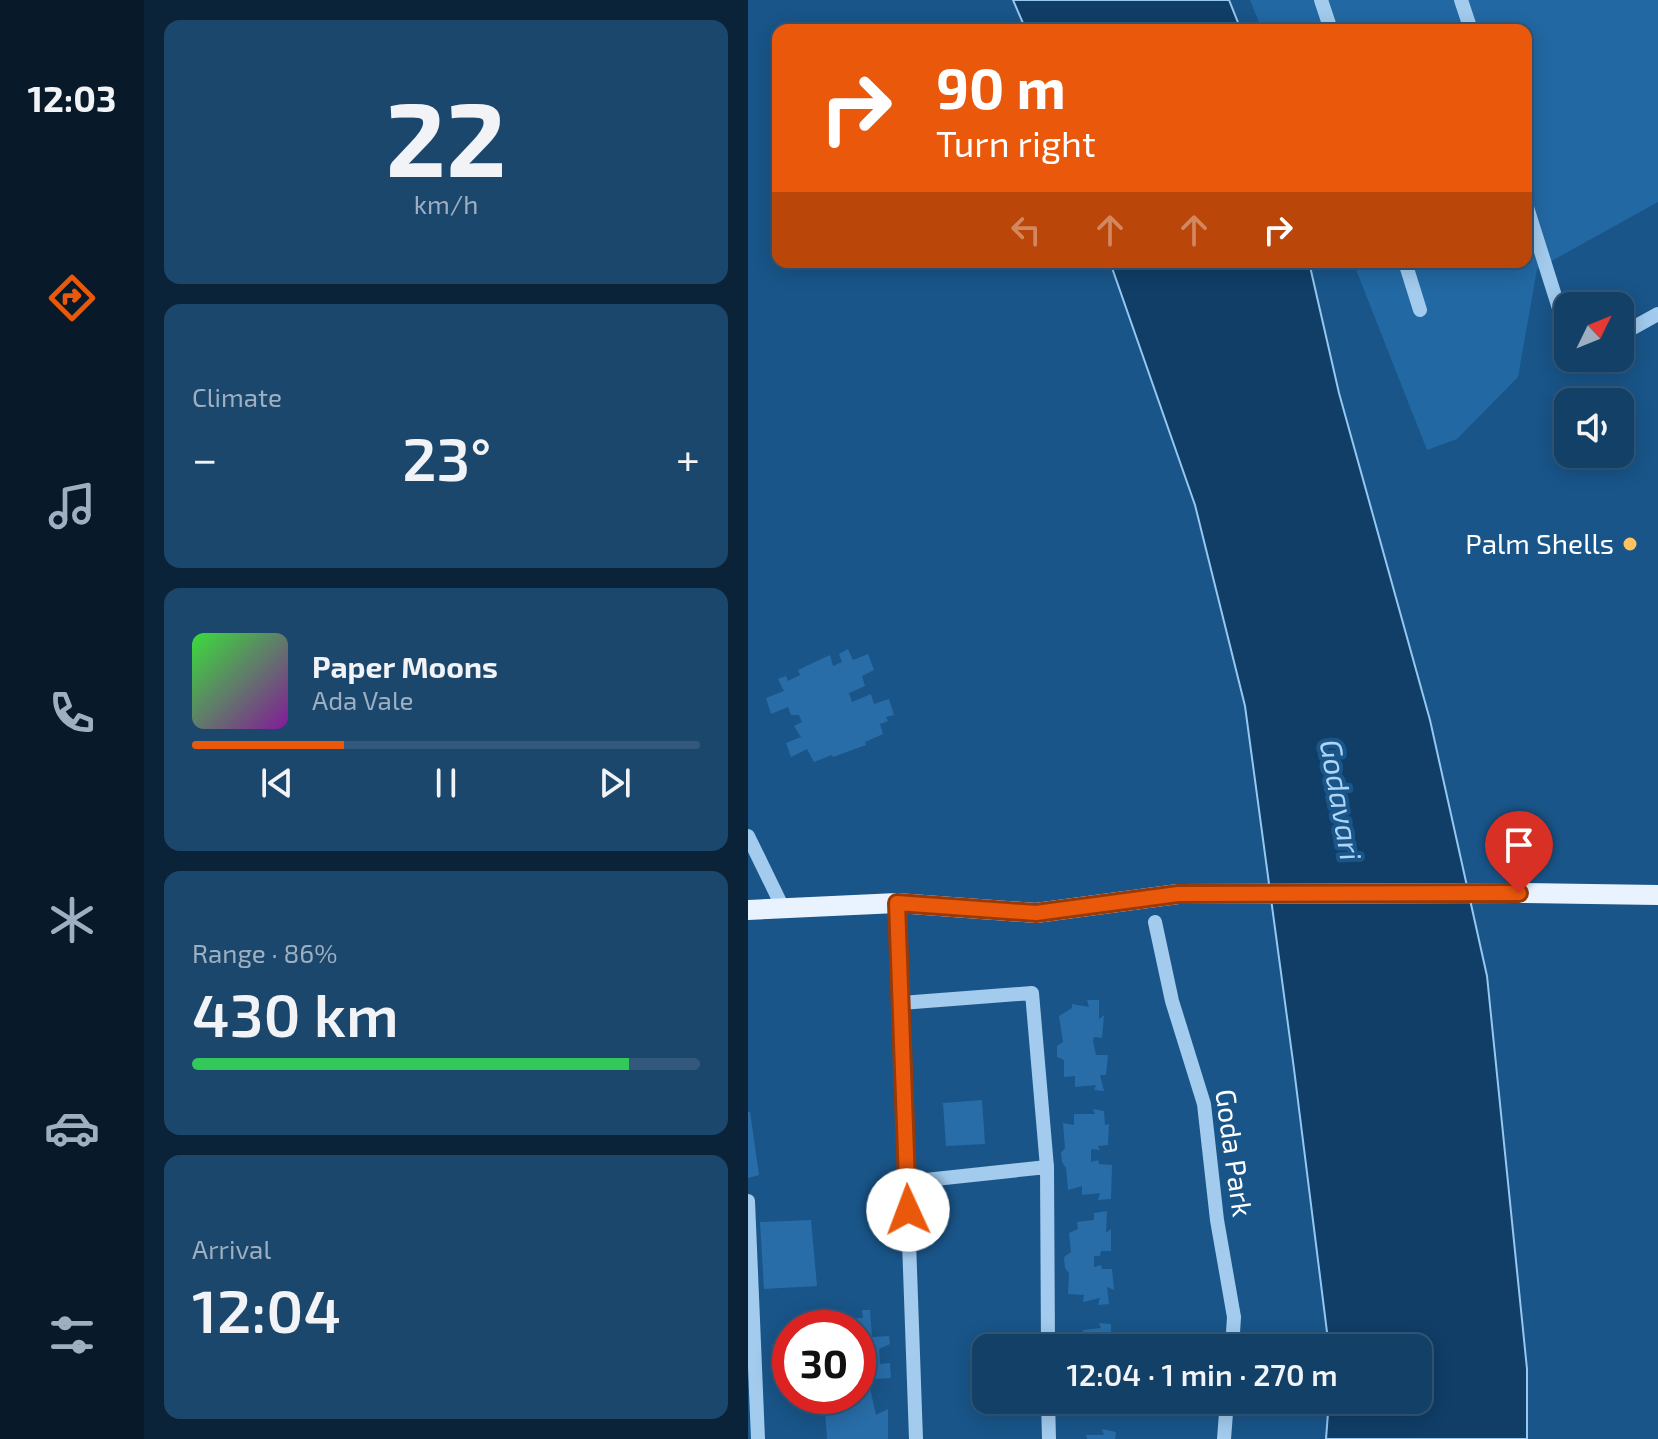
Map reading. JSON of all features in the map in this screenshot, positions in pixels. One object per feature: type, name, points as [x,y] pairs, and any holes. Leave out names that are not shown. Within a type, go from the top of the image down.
[{"type":"main road","points":[[748,910],[897,903],[1036,913],[1178,894],[1658,895]]},
{"type":"street","points":[[1321,0],[1329,24]]},
{"type":"street","points":[[1461,0],[1469,24]]},
{"type":"street","points":[[1532,223],[1554,293]]},
{"type":"street","points":[[1407,268],[1420,310]]},
{"type":"street","points":[[1634,327],[1658,314]]},
{"type":"street","points":[[748,836],[783,908]]},
{"type":"street","points":[[897,903],[916,1439]]},
{"type":"street","name":"Goda Park","points":[[1155,922],[1172,1001],[1204,1104],[1217,1220],[1234,1317],[1233,1334]]},
{"type":"street","points":[[901,1003],[1032,993],[1047,1167],[1048,1334]]},
{"type":"street","points":[[907,1182],[1047,1167]]},
{"type":"street","points":[[748,1201],[758,1439]]},
{"type":"street","points":[[1048,1414],[1049,1439]]},
{"type":"street","points":[[1224,1439],[1226,1414]]},
{"type":"shaded area","points":[[1250,0],[1658,0],[1658,202],[1537,269],[1518,377],[1457,439],[1427,450],[1355,268],[1532,268],[1532,24],[1260,24]]},
{"type":"water","points":[[1013,0],[1229,0],[1239,24],[1023,24]]},
{"type":"water","name":"Godavari","points":[[1112,268],[1310,268],[1339,393],[1430,720],[1487,976],[1527,1369],[1527,1439],[1326,1439],[1328,1414],[1432,1414],[1432,1334],[1327,1334],[1245,706],[1195,505]]},
{"type":"building","points":[[848,649],[853,660],[868,654],[874,670],[862,676],[865,686],[849,693],[852,702],[871,694],[874,704],[889,699],[894,715],[886,717],[888,721],[880,724],[883,734],[865,742],[866,745],[814,762],[807,749],[791,757],[786,743],[801,737],[794,726],[802,722],[799,715],[791,715],[788,707],[771,714],[766,698],[784,691],[778,679],[786,676],[788,681],[800,675],[798,670],[830,655],[833,666],[842,662],[839,654]]},
{"type":"building","points":[[1087,1000],[1099,1000],[1099,1019],[1104,1015],[1102,1038],[1094,1037],[1093,1041],[1096,1055],[1108,1055],[1106,1075],[1100,1075],[1104,1091],[1094,1090],[1096,1085],[1075,1087],[1075,1076],[1064,1077],[1064,1060],[1057,1057],[1057,1046],[1063,1042],[1059,1016],[1072,1008],[1072,1004],[1089,1007]]},
{"type":"building","points":[[982,1100],[985,1144],[946,1146],[943,1103]]},
{"type":"building","points":[[1093,1109],[1104,1111],[1105,1125],[1109,1124],[1108,1145],[1098,1146],[1100,1150],[1091,1149],[1091,1162],[1098,1160],[1099,1164],[1112,1165],[1111,1199],[1098,1200],[1100,1193],[1082,1195],[1082,1186],[1068,1190],[1066,1168],[1062,1162],[1061,1153],[1065,1148],[1063,1123],[1074,1125],[1074,1114],[1095,1114]]},
{"type":"building","points":[[748,1112],[759,1175],[748,1178]]},
{"type":"building","points":[[1107,1211],[1106,1233],[1111,1229],[1111,1251],[1101,1251],[1100,1256],[1094,1256],[1094,1267],[1101,1265],[1102,1269],[1112,1269],[1114,1290],[1107,1287],[1109,1304],[1098,1305],[1100,1298],[1083,1302],[1084,1295],[1068,1294],[1069,1273],[1064,1257],[1071,1252],[1069,1233],[1078,1229],[1077,1222],[1094,1220],[1094,1213]]},
{"type":"building","points":[[811,1220],[817,1286],[764,1289],[760,1222]]},
{"type":"building","points":[[1099,1323],[1111,1324],[1111,1334],[1083,1334],[1083,1330],[1101,1328]]},
{"type":"building","points":[[889,1336],[890,1344],[879,1349],[880,1364],[890,1363],[891,1378],[876,1379],[876,1337]]},
{"type":"building","points":[[888,1409],[888,1439],[827,1439],[825,1414],[876,1415]]},
{"type":"building","points":[[1102,1429],[1116,1432],[1115,1439],[1087,1439],[1086,1435],[1104,1435]]},
{"type":"place","name":"Palm Shells","points":[[1630,544]]},
{"type":"route","points":[[908,1210],[897,903],[1036,913],[1178,894],[1519,893]]}]
